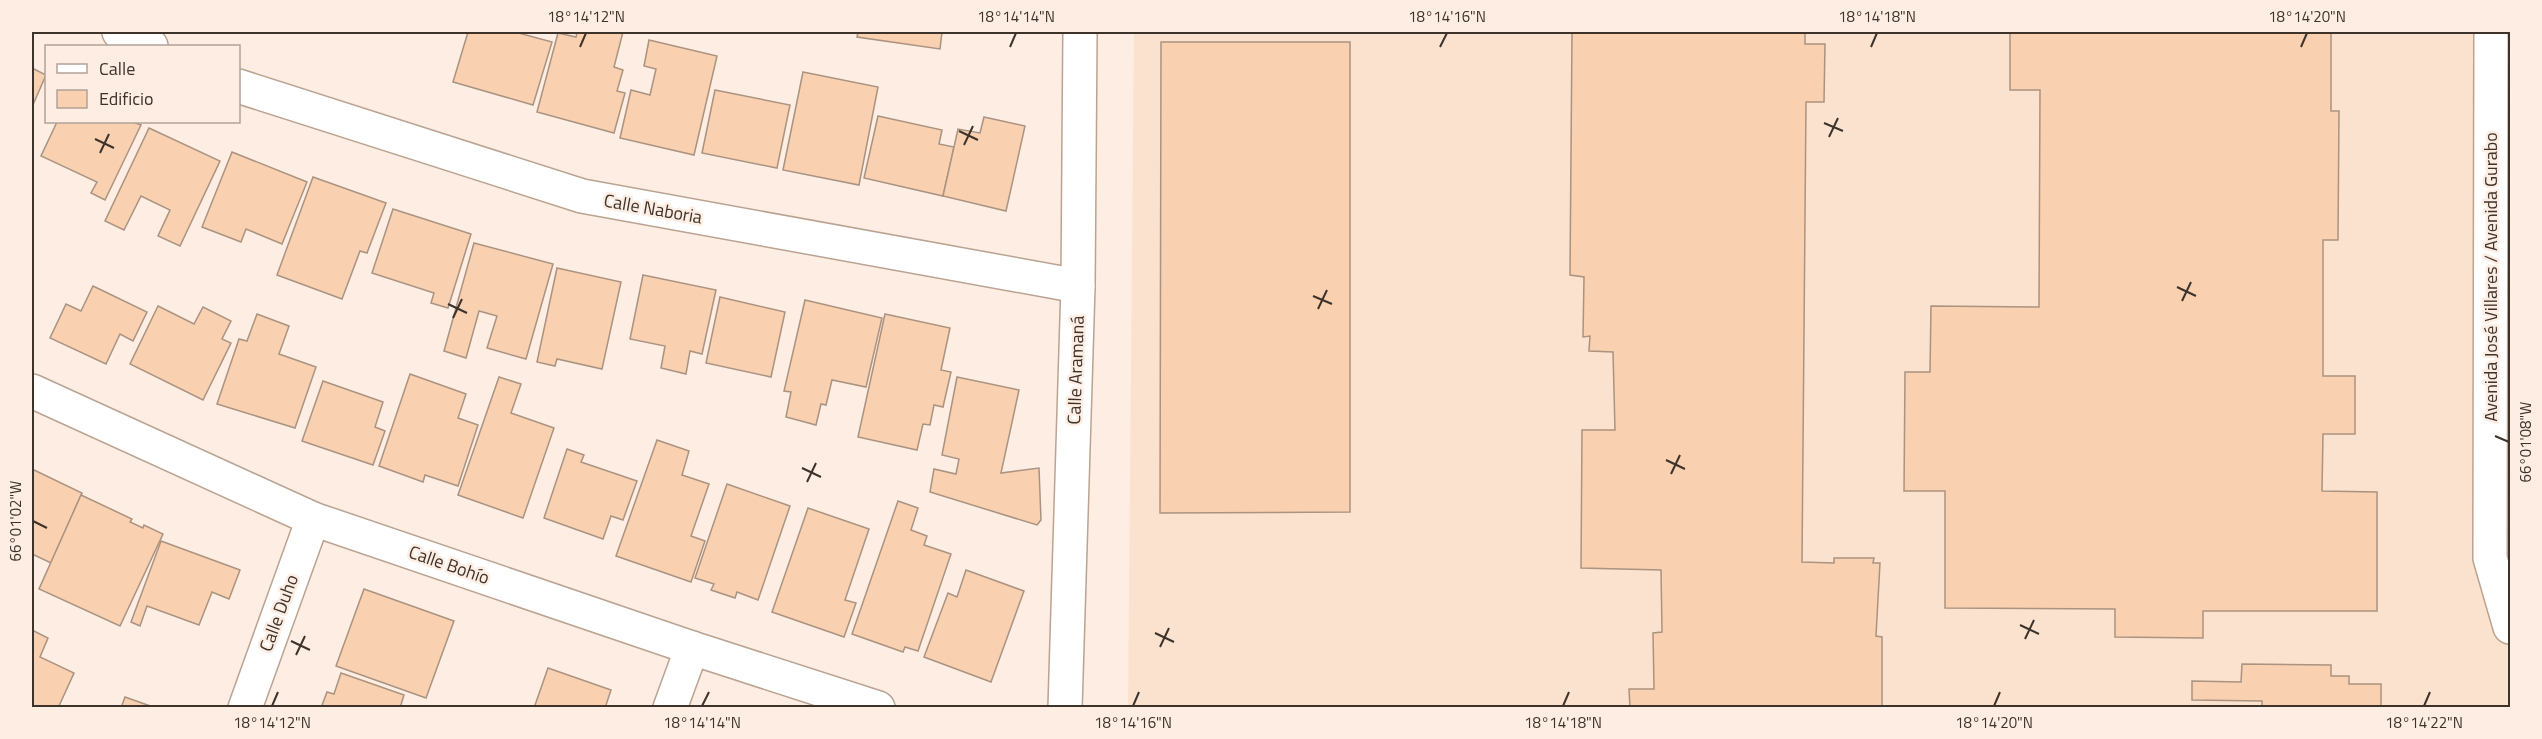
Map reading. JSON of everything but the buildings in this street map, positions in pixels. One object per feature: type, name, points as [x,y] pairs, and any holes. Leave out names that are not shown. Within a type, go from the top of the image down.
[{"type":"street","points":[[119,32],[149,45]]},
{"type":"street","name":"Calle Aramaná","points":[[1065,708],[1078,286],[1080,32]]},
{"type":"street","points":[[2474,32],[2491,82]]},
{"type":"street","name":"Avenida José Villares / Avenida Gurabo","points":[[2491,32],[2490,558],[2511,627]]},
{"type":"street","name":"Calle Naboria","points":[[240,87],[582,196],[1078,286]]},
{"type":"street","name":"Calle Bohío","points":[[32,391],[313,519],[692,648],[878,708]]},
{"type":"street","name":"Calle Duho","points":[[245,708],[313,519]]},
{"type":"street","points":[[670,708],[692,648]]},
{"type":"shaded area","points":[[1134,32],[2510,32],[2510,707],[1128,707]]}]
